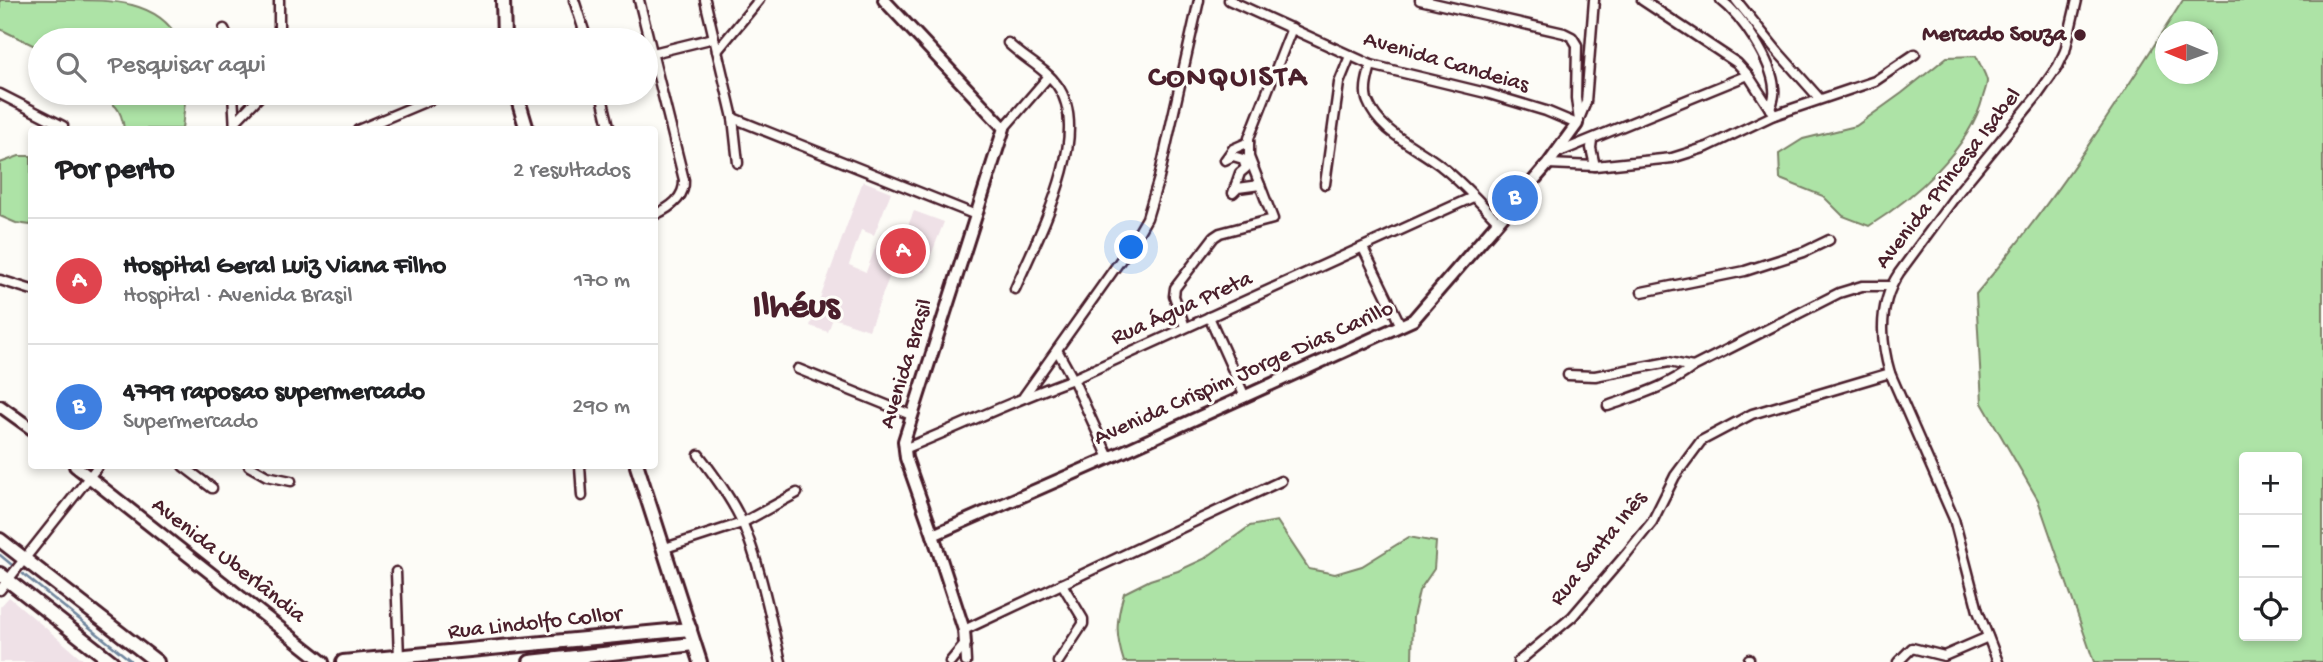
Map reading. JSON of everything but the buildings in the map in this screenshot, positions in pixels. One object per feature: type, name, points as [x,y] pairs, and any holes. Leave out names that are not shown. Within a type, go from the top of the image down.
[{"type":"main road","points":[[503,0],[504,28]]},
{"type":"main road","points":[[518,105],[522,126]]},
{"type":"main road","points":[[637,469],[700,662]]},
{"type":"main road","points":[[0,540],[157,662]]},
{"type":"main road","points":[[3,582],[112,662]]},
{"type":"main road","name":"Rua Lindolfo Collor","points":[[343,662],[399,660],[690,629]]},
{"type":"main road","name":"Rua Lindolfo Collor","points":[[530,662],[694,644]]},
{"type":"street","points":[[279,0],[279,28]]},
{"type":"street","points":[[574,0],[583,28]]},
{"type":"street","points":[[639,0],[646,28]]},
{"type":"street","points":[[705,0],[733,118],[738,163]]},
{"type":"street","points":[[717,51],[760,0]]},
{"type":"street","points":[[884,0],[1004,128],[1049,76]]},
{"type":"street","points":[[1024,396],[1132,244],[1147,218],[1159,178],[1199,0]]},
{"type":"street","name":"Avenida Candeias","points":[[1229,0],[1371,65],[1486,93],[1578,123]]},
{"type":"street","points":[[1420,0],[1572,37],[1577,45],[1578,123]]},
{"type":"street","name":"Avenida Crispim Jorge Dias Carillo","points":[[933,535],[1401,327],[1421,313],[1548,164],[1578,123],[1586,102],[1594,0]]},
{"type":"street","points":[[1642,0],[1737,63],[1772,112]]},
{"type":"street","points":[[1721,0],[1735,13],[1765,57],[1774,83],[1772,112]]},
{"type":"street","points":[[1736,0],[1819,98]]},
{"type":"street","name":"Avenida Princesa Isabel","points":[[1998,662],[1978,611],[1950,509],[1890,373],[1883,331],[1885,303],[1890,286],[1959,190],[2037,96],[2058,66],[2065,51],[2077,0]]},
{"type":"street","points":[[1185,327],[1174,292],[1192,264],[1220,233],[1273,219],[1249,157],[1249,142],[1293,28]]},
{"type":"street","points":[[658,52],[714,38]]},
{"type":"street","points":[[1008,43],[1059,87],[1066,105],[1069,136],[1062,177],[1015,289]]},
{"type":"street","points":[[1548,164],[1595,166],[1672,158],[1707,147],[1772,112],[1852,90],[1875,80],[1915,54]]},
{"type":"street","points":[[1325,184],[1339,83],[1350,56]]},
{"type":"street","points":[[1371,65],[1366,90],[1367,100],[1375,115],[1389,130],[1440,165],[1499,222]]},
{"type":"street","points":[[658,73],[684,180],[681,196],[658,213]]},
{"type":"street","points":[[1557,153],[1748,75]]},
{"type":"street","points":[[0,94],[61,126]]},
{"type":"street","points":[[233,105],[234,126]]},
{"type":"street","points":[[234,126],[252,105]]},
{"type":"street","points":[[368,126],[417,105]]},
{"type":"street","points":[[604,105],[609,126]]},
{"type":"street","points":[[733,118],[976,215]]},
{"type":"street","name":"Avenida Brasil","points":[[966,662],[964,630],[904,449],[906,431],[1004,128]]},
{"type":"street","points":[[1592,139],[1595,166]]},
{"type":"street","points":[[1249,142],[1233,149],[1226,160],[1233,156],[1243,159],[1246,168],[1240,173],[1233,193],[1238,188],[1260,185]]},
{"type":"street","name":"Rua Água Preta","points":[[904,449],[973,421],[1024,396],[1073,379],[1473,197]]},
{"type":"street","points":[[1642,292],[1745,271],[1804,253],[1829,240]]},
{"type":"street","points":[[1363,248],[1401,327]]},
{"type":"street","points":[[0,280],[28,289]]},
{"type":"street","points":[[1608,406],[1660,388],[1693,366],[1839,293],[1862,286],[1890,286]]},
{"type":"street","points":[[1209,317],[1245,397]]},
{"type":"street","points":[[1057,350],[1109,458]]},
{"type":"street","points":[[1568,375],[1595,376],[1669,362],[1693,366]]},
{"type":"street","points":[[798,369],[911,415]]},
{"type":"street","name":"Rua Santa Inês","points":[[1518,662],[1572,617],[1627,553],[1652,522],[1675,476],[1701,441],[1752,414],[1890,373]]},
{"type":"street","points":[[0,406],[28,427]]},
{"type":"street","points":[[699,455],[726,493],[742,523],[755,560],[781,662]]},
{"type":"street","name":"Avenida Uberlândia","points":[[79,469],[323,662]]},
{"type":"street","points":[[3,582],[25,559],[96,469]]},
{"type":"street","points":[[187,469],[212,488]]},
{"type":"street","points":[[255,469],[291,481]]},
{"type":"street","points":[[580,469],[582,496]]},
{"type":"street","points":[[964,630],[1281,481]]},
{"type":"street","points":[[665,548],[742,523],[797,494]]},
{"type":"street","points":[[396,572],[399,660]]},
{"type":"street","points":[[1058,662],[1083,624],[1083,619],[1062,584]]},
{"type":"street","points":[[1898,662],[1912,648],[1944,656],[1988,637]]},
{"type":"street","points":[[950,662],[965,644]]},
{"type":"shaded area","points":[[863,181],[891,192],[874,235],[861,230],[849,265],[866,272],[881,233],[902,240],[914,211],[944,222],[924,273],[895,262],[869,330],[833,318],[828,332],[810,326]]},
{"type":"shaded area","points":[[9,597],[86,662],[0,662],[0,607]]},
{"type":"green space","points":[[0,0],[117,2],[146,10],[171,28],[28,28],[28,43],[0,29]]},
{"type":"green space","points":[[2183,0],[2323,0],[2323,662],[2094,662],[2038,500],[1982,403],[1976,294],[2059,187],[2155,43],[2155,84],[2218,84],[2218,21],[2169,21]]},
{"type":"green space","points":[[1976,56],[1987,83],[1976,116],[1966,135],[1953,154],[1921,187],[1869,226],[1843,216],[1823,196],[1780,179],[1779,154],[1803,139],[1856,126],[1947,57]]},
{"type":"green space","points":[[185,105],[182,126],[123,126],[115,106]]},
{"type":"green space","points":[[19,156],[28,156],[28,225],[0,216],[0,163]]},
{"type":"green space","points":[[1277,521],[1309,569],[1335,574],[1362,566],[1409,537],[1436,542],[1434,569],[1419,591],[1413,617],[1412,662],[1124,662],[1118,627],[1124,593],[1204,559],[1250,526]]},
{"type":"waterway","points":[[0,555],[12,565]]},
{"type":"waterway","points":[[23,574],[130,660]]},
{"type":"place","name":"Mercado Souza","points":[[2080,35]]},
{"type":"place","name":"4799 raposao supermercado","points":[[1515,198]]},
{"type":"place","name":"Hospital Geral Luiz Viana Filho","points":[[903,251]]},
{"type":"district","name":"CONQUISTA","points":[[1228,79]]},
{"type":"district","name":"Ilhéus","points":[[796,308]]}]
